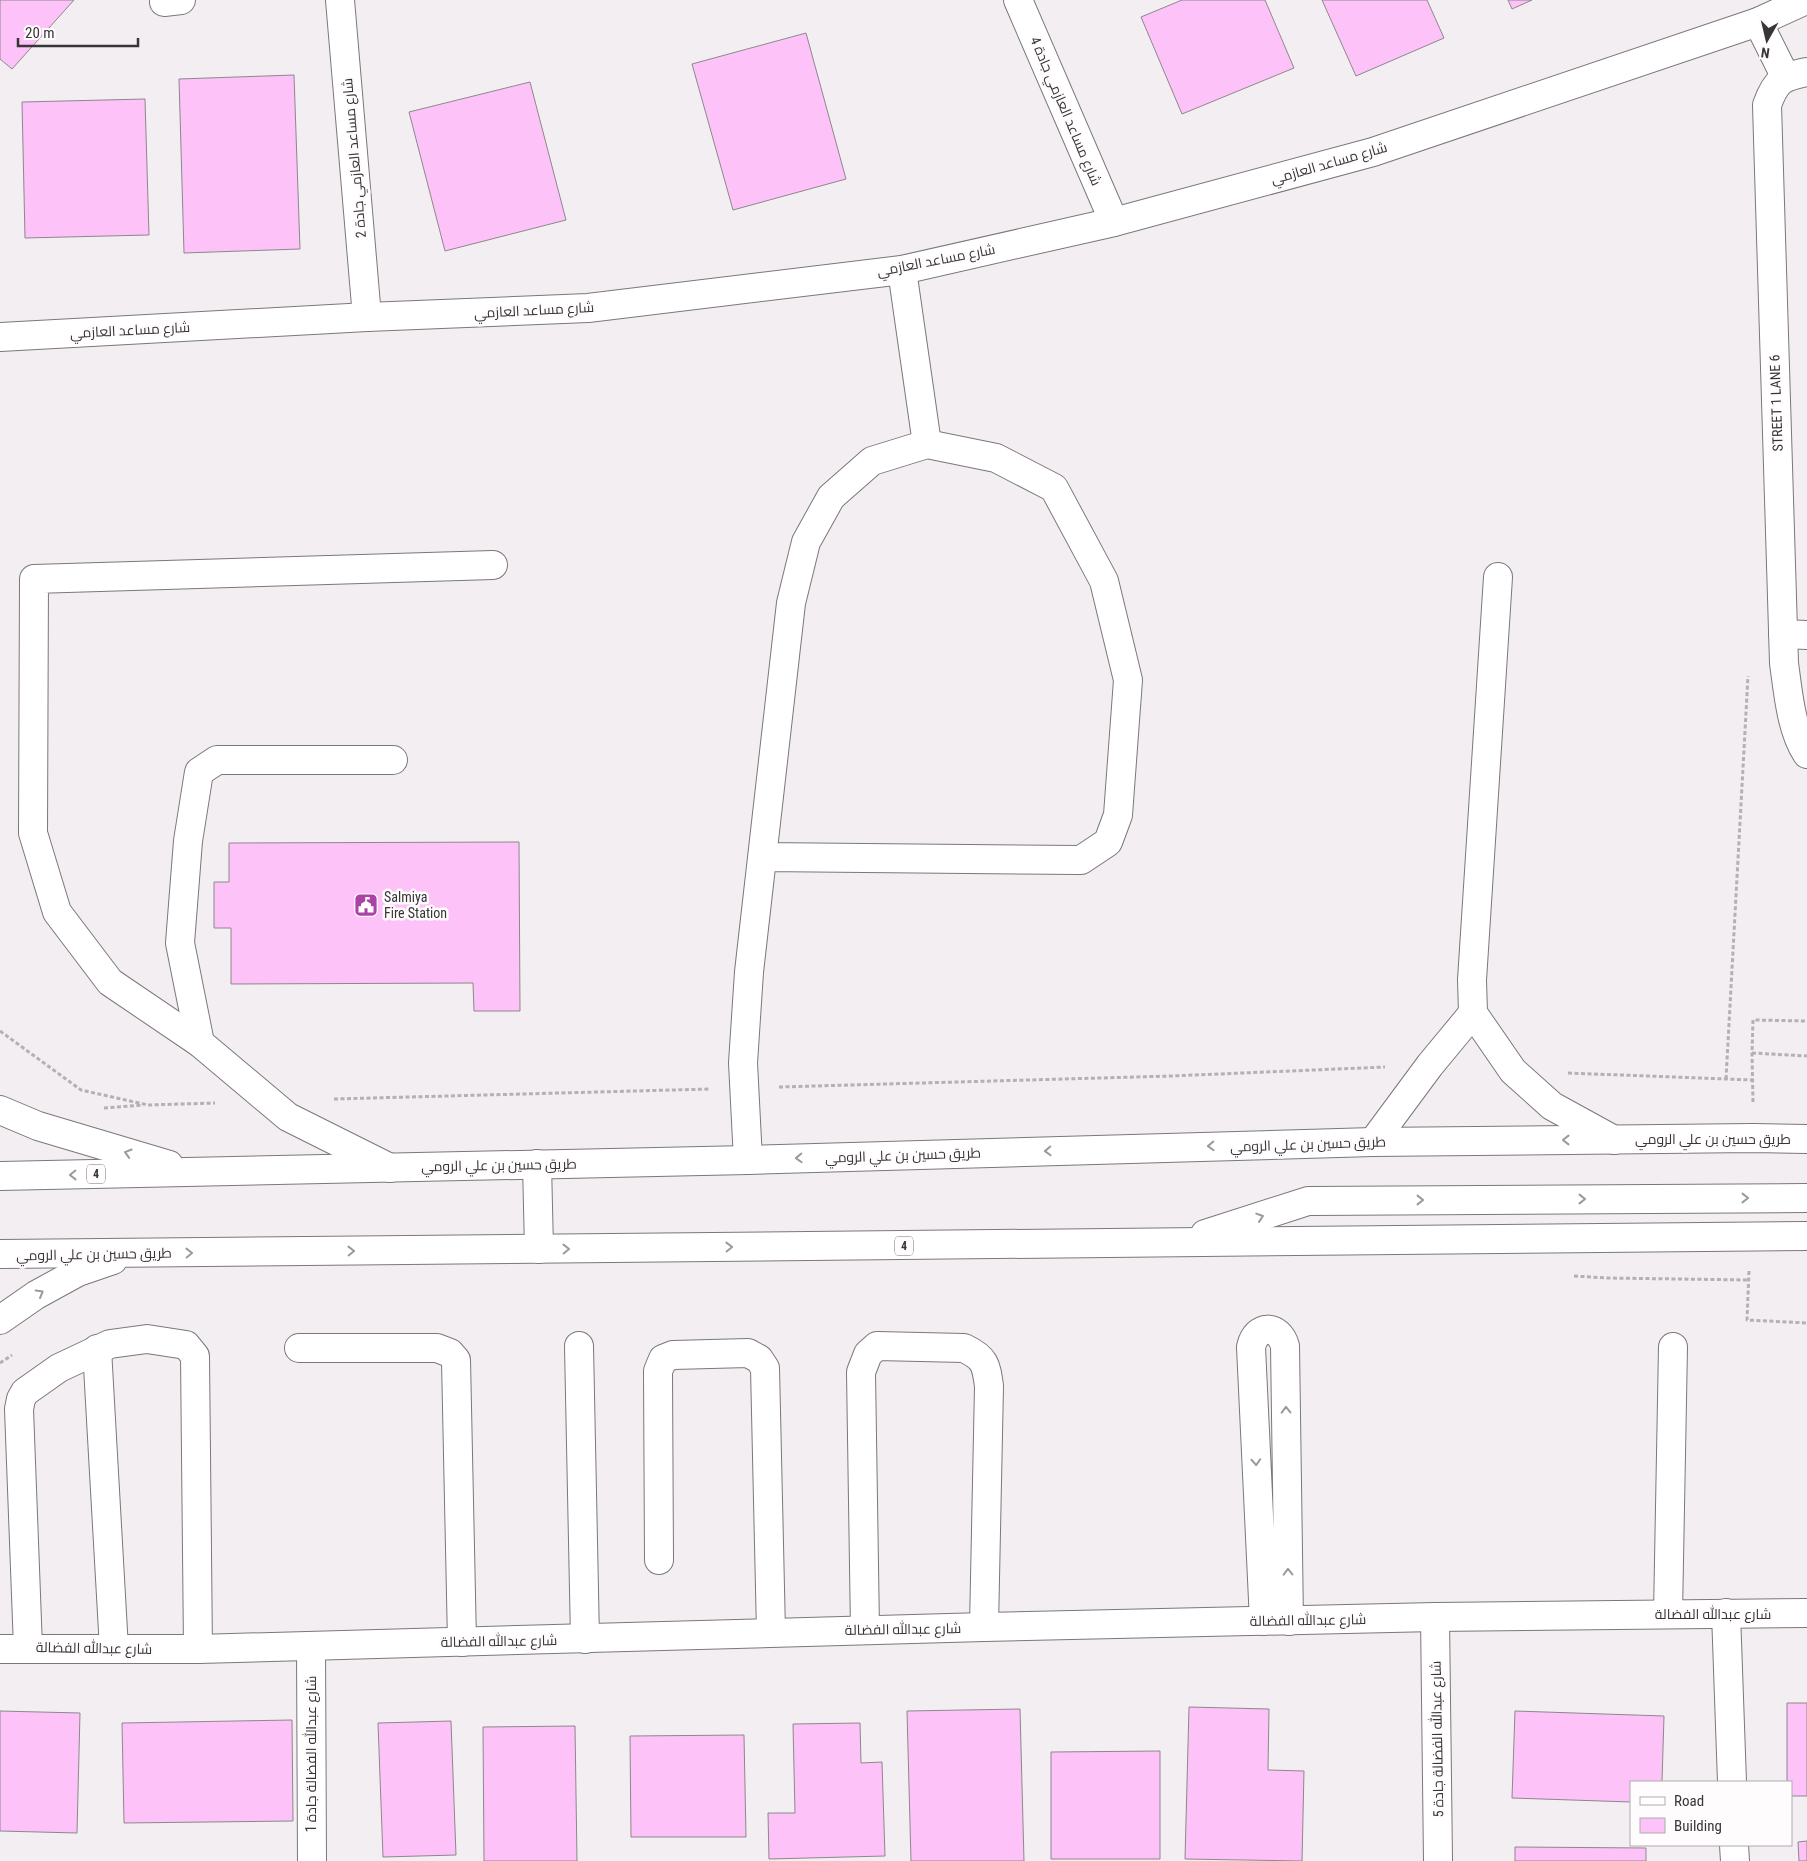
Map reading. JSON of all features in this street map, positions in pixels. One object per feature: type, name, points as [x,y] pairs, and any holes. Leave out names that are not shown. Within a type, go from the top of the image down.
[{"type":"main road","name":"شارع مساعد العازمي جادة 2","points":[[340,0],[367,317]]},
{"type":"main road","name":"شارع مساعد العازمي جادة 4","points":[[1018,0],[1114,222]]},
{"type":"main road","name":"شارع مساعد العازمي","points":[[0,337],[367,317],[588,308],[902,270],[1114,222],[1373,152],[1758,22],[1806,0]]},
{"type":"main road","points":[[1758,22],[1796,74]]},
{"type":"main road","name":"STREET 1 LANE 6","points":[[1796,74],[1772,90],[1767,105],[1795,634],[1784,663],[1789,702],[1802,746],[1807,754]]},
{"type":"main road","points":[[902,270],[927,444]]},
{"type":"main road","points":[[748,1160],[743,1062],[750,972],[791,603],[806,542],[832,497],[872,461],[927,444],[996,458],[1054,488],[1104,581],[1128,680],[1118,815],[1108,842],[1082,860],[763,857]]},
{"type":"main road","points":[[390,1168],[288,1117],[200,1043],[110,982],[56,912],[33,833],[34,579],[493,565]]},
{"type":"main road","points":[[1498,577],[1472,980],[1473,1013],[1513,1071],[1552,1106],[1614,1140]]},
{"type":"main road","points":[[200,1043],[180,943],[188,841],[199,772],[216,760],[393,760]]},
{"type":"main road","points":[[1373,1142],[1430,1065],[1473,1013]]},
{"type":"main road","points":[[0,1110],[38,1126],[192,1172]]},
{"type":"main road","name":"طريق حسين بن علي الرومي","points":[[0,1176],[748,1160],[1373,1142],[1807,1139]]},
{"type":"main road","points":[[537,1164],[539,1249]]},
{"type":"main road","points":[[1180,1243],[1308,1201],[1807,1198]]},
{"type":"main road","name":"طريق حسين بن علي الرومي","points":[[0,1254],[1807,1236]]},
{"type":"main road","points":[[0,1320],[36,1295],[78,1272],[133,1253]]},
{"type":"main road","points":[[1264,1330],[1278,1333],[1284,1339],[1286,1346],[1276,1621],[1251,1347],[1252,1339],[1257,1333],[1264,1330]]},
{"type":"main road","points":[[28,1648],[19,1409],[21,1399],[25,1392],[59,1368],[97,1349],[110,1344],[147,1339],[186,1345],[194,1356],[198,1649]]},
{"type":"main road","points":[[579,1346],[585,1639]]},
{"type":"main road","points":[[865,1630],[861,1372],[868,1354],[877,1346],[964,1348],[976,1354],[986,1363],[989,1386],[984,1627]]},
{"type":"main road","points":[[1668,1614],[1673,1347]]},
{"type":"main road","points":[[299,1348],[437,1348],[450,1354],[456,1360],[462,1642]]},
{"type":"main road","points":[[97,1349],[114,1649]]},
{"type":"main road","points":[[659,1560],[658,1371],[663,1359],[673,1355],[748,1353],[758,1359],[765,1368],[771,1632]]},
{"type":"main road","points":[[1726,1613],[1732,1781]]},
{"type":"main road","name":"شارع عبدالله الفضالة","points":[[0,1649],[311,1647],[984,1627],[1436,1617],[1807,1613]]},
{"type":"main road","name":"شارع عبدالله الفضالة جادة 5","points":[[1436,1617],[1438,1861]]},
{"type":"main road","name":"شارع عبدالله الفضالة جادة 1","points":[[311,1647],[312,1861]]},
{"type":"main road","points":[[1734,1846],[1735,1861]]},
{"type":"path","points":[[1726,1079],[1748,675]]},
{"type":"path","points":[[1753,1138],[1753,1020],[1807,1021]]},
{"type":"path","points":[[0,1031],[81,1090],[148,1105],[269,1101]]},
{"type":"path","points":[[1752,1053],[1807,1056]]},
{"type":"path","points":[[329,1100],[1171,1076],[1430,1065]]},
{"type":"path","points":[[1513,1071],[1753,1080]]},
{"type":"path","points":[[1750,1237],[1747,1320],[1807,1323]]},
{"type":"building","points":[[0,0],[74,0],[12,69],[0,59]]},
{"type":"building","points":[[1182,0],[1265,0],[1294,68],[1182,114],[1141,17]]},
{"type":"building","points":[[1322,0],[1427,0],[1444,38],[1356,76]]},
{"type":"building","points":[[1508,0],[1532,0],[1512,9]]},
{"type":"building","points":[[806,33],[846,179],[733,210],[692,64]]},
{"type":"building","points":[[294,75],[300,249],[184,253],[179,79]]},
{"type":"building","points":[[530,82],[566,220],[445,251],[409,112]]},
{"type":"building","points":[[145,99],[149,235],[25,238],[22,102]]},
{"type":"building","name":"Salmiya Fire Station","points":[[519,842],[520,1011],[474,1011],[473,983],[231,984],[231,928],[214,928],[214,882],[229,882],[229,843]]},
{"type":"building","points":[[1787,1703],[1807,1703],[1807,1796],[1792,1796],[1792,1781],[1787,1781]]},
{"type":"building","points":[[1189,1707],[1269,1709],[1268,1770],[1304,1771],[1302,1861],[1185,1859]]},
{"type":"building","points":[[1020,1709],[1024,1861],[911,1861],[907,1711]]},
{"type":"building","points":[[0,1711],[80,1713],[77,1833],[0,1831]]},
{"type":"building","points":[[1515,1711],[1664,1716],[1662,1781],[1630,1781],[1630,1802],[1512,1798]]},
{"type":"building","points":[[292,1720],[293,1821],[124,1823],[122,1723]]},
{"type":"building","points":[[451,1721],[456,1855],[383,1857],[378,1723]]},
{"type":"building","points":[[860,1723],[861,1763],[882,1762],[885,1856],[769,1859],[768,1813],[795,1813],[793,1724]]},
{"type":"building","points":[[575,1726],[577,1861],[484,1861],[483,1727]]},
{"type":"building","points":[[744,1735],[746,1837],[631,1837],[630,1736]]},
{"type":"building","points":[[1160,1751],[1160,1859],[1051,1859],[1051,1752]]},
{"type":"building","points":[[1807,1841],[1807,1861],[1799,1861],[1798,1842]]},
{"type":"building","points":[[1515,1847],[1646,1848],[1646,1861],[1515,1861]]},
{"type":"place","name":"Salmiya Fire Station","points":[[366,905]]}]
